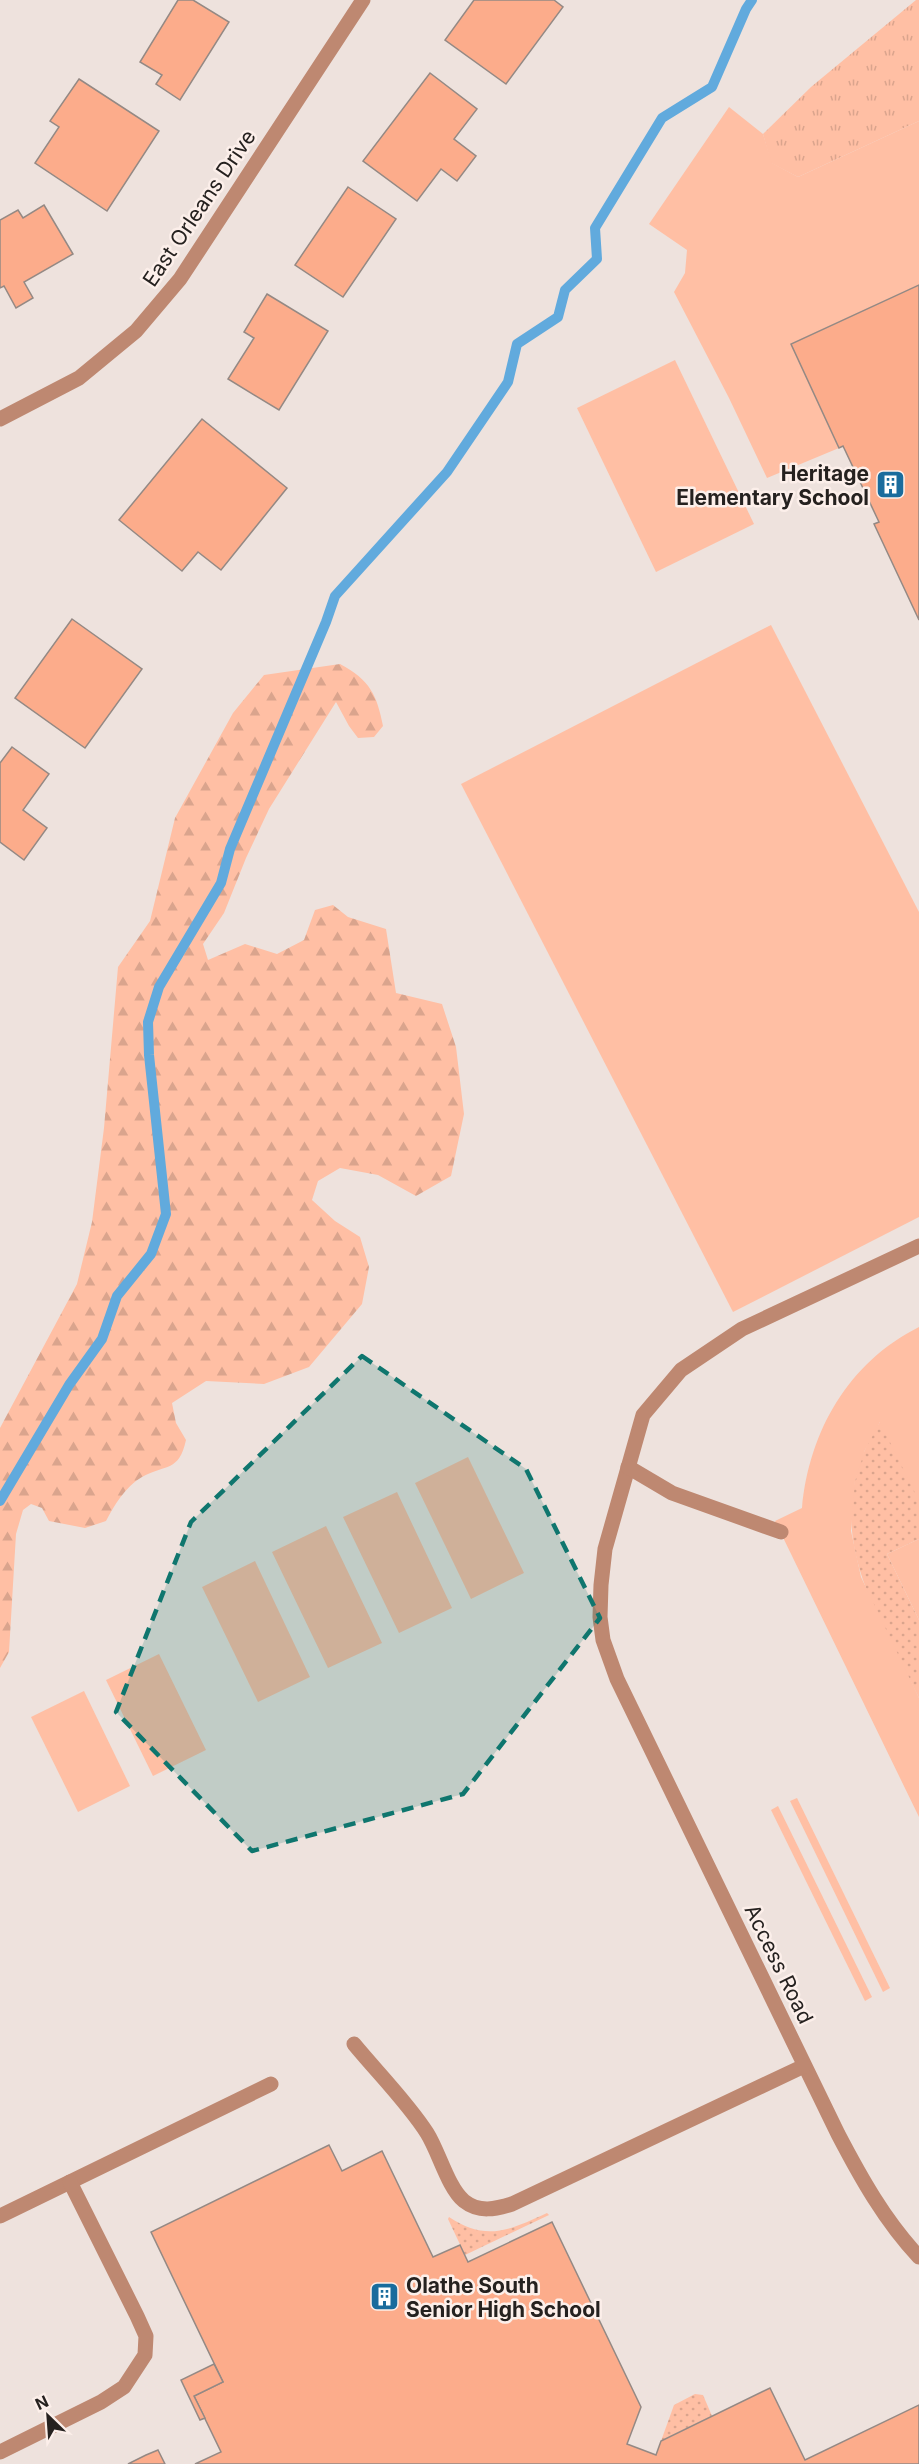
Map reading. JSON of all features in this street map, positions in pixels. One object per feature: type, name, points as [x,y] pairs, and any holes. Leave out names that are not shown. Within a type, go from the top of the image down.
[{"type":"street","name":"East Orleans Drive","points":[[0,419],[79,378],[136,331],[180,279],[363,0]]},
{"type":"street","name":"Access Road","points":[[919,1246],[742,1329],[681,1370],[643,1415],[605,1550],[600,1617],[603,1640],[616,1679],[804,2066],[858,2173],[882,2212],[919,2257]]},
{"type":"street","points":[[628,1467],[672,1493],[781,1532]]},
{"type":"street","points":[[354,2044],[426,2132],[457,2193],[472,2206],[495,2210],[804,2066]]},
{"type":"street","points":[[0,2216],[271,2084]]},
{"type":"street","points":[[0,2452],[109,2397],[124,2387],[145,2355],[146,2336],[70,2182]]},
{"type":"highlighted area","points":[[362,1356],[526,1469],[600,1618],[463,1794],[252,1851],[116,1712],[191,1522]]},
{"type":"green space","points":[[916,0],[919,0],[919,121],[798,177],[771,163],[763,134],[811,87]]},
{"type":"green space","points":[[729,107],[763,134],[772,163],[798,177],[919,121],[919,285],[791,344],[839,448],[767,478],[674,292],[685,273],[687,250],[649,224]]},
{"type":"green space","points":[[675,360],[754,524],[656,572],[577,408]]},
{"type":"green space","points":[[771,625],[919,912],[919,1217],[733,1312],[461,784]]},
{"type":"green space","points":[[340,664],[359,676],[370,689],[378,705],[383,726],[374,737],[358,738],[336,702],[269,809],[224,913],[203,944],[208,960],[245,944],[277,954],[304,940],[315,910],[333,905],[348,917],[386,929],[396,993],[442,1004],[456,1047],[464,1114],[451,1176],[416,1196],[378,1175],[340,1168],[318,1181],[312,1200],[335,1221],[360,1237],[369,1267],[362,1304],[309,1367],[264,1384],[206,1381],[172,1403],[176,1423],[186,1440],[180,1457],[170,1466],[150,1473],[131,1485],[117,1502],[106,1521],[85,1528],[49,1521],[42,1508],[31,1504],[23,1510],[16,1534],[9,1652],[0,1668],[0,1428],[77,1284],[92,1222],[104,1128],[118,967],[150,921],[175,818],[233,713],[264,675]]},
{"type":"green space","points":[[919,1327],[919,1501],[880,1422],[865,1450],[855,1481],[851,1531],[861,1577],[919,1698],[919,1817],[775,1521],[802,1508],[813,1452],[837,1402],[853,1379],[872,1359]]},
{"type":"green space","points":[[919,1383],[919,1539],[887,1554],[919,1620],[919,1698],[866,1589],[857,1561],[852,1532],[852,1503],[857,1472],[873,1433],[884,1417]]},
{"type":"green space","points":[[468,1457],[524,1573],[471,1599],[415,1483]]},
{"type":"green space","points":[[397,1492],[452,1608],[399,1633],[343,1517]]},
{"type":"green space","points":[[326,1526],[382,1643],[328,1668],[272,1552]]},
{"type":"green space","points":[[919,1539],[919,1620],[887,1554]]},
{"type":"green space","points":[[255,1561],[310,1677],[258,1702],[202,1587]]},
{"type":"green space","points":[[159,1654],[206,1750],[153,1776],[106,1680]]},
{"type":"green space","points":[[84,1691],[130,1786],[78,1812],[31,1717]]},
{"type":"green space","points":[[797,1798],[890,1988],[883,1992],[790,1801]]},
{"type":"green space","points":[[778,1806],[872,1997],[865,2001],[771,1810]]},
{"type":"green space","points":[[547,2213],[549,2215],[465,2255],[448,2219],[449,2217],[462,2225],[475,2229],[498,2231]]},
{"type":"green space","points":[[695,2394],[703,2395],[712,2416],[661,2441],[674,2405]]},
{"type":"building","points":[[178,0],[193,0],[229,22],[180,100],[156,84],[162,75],[140,62]]},
{"type":"building","points":[[474,0],[554,0],[563,7],[506,84],[445,40]]},
{"type":"building","points":[[430,73],[477,109],[454,139],[476,156],[457,181],[441,169],[417,201],[363,161]]},
{"type":"building","points":[[79,79],[159,131],[107,211],[35,163],[59,127],[50,121]]},
{"type":"building","points":[[348,187],[396,219],[343,297],[295,265]]},
{"type":"building","points":[[44,205],[73,254],[24,282],[33,298],[16,308],[4,286],[0,288],[0,220],[18,210],[23,218]]},
{"type":"building","name":"Heritage Elementary School","points":[[919,285],[919,620],[874,524],[879,522],[843,446],[839,448],[791,344]]},
{"type":"building","points":[[267,294],[328,331],[279,410],[228,379],[254,338],[244,332]]},
{"type":"building","points":[[202,419],[287,488],[221,570],[198,552],[182,571],[119,520]]},
{"type":"building","points":[[72,619],[142,669],[85,748],[15,698]]},
{"type":"building","points":[[12,747],[49,774],[23,810],[47,828],[24,860],[0,842],[0,763]]},
{"type":"building","name":"Olathe South Senior High School","points":[[329,2145],[342,2171],[382,2151],[433,2257],[460,2245],[468,2262],[552,2222],[641,2407],[627,2444],[656,2455],[661,2441],[770,2388],[805,2460],[919,2405],[919,2464],[195,2464],[221,2452],[194,2396],[223,2382],[151,2232]]},
{"type":"building","points":[[214,2364],[223,2382],[194,2396],[205,2418],[200,2420],[181,2380]]},
{"type":"building","points":[[158,2450],[165,2464],[128,2464],[146,2455]]},
{"type":"waterway","points":[[0,1501],[69,1385],[102,1339],[117,1296],[151,1254],[166,1214],[149,1055],[148,1022],[159,987],[221,883],[230,849],[335,596],[447,472],[508,382],[517,344],[558,317],[565,290],[597,259],[595,228],[662,118],[712,87],[752,0]]},
{"type":"place","name":"Heritage Elementary School","points":[[890,485]]},
{"type":"place","name":"Olathe South Senior High School","points":[[385,2297]]}]
